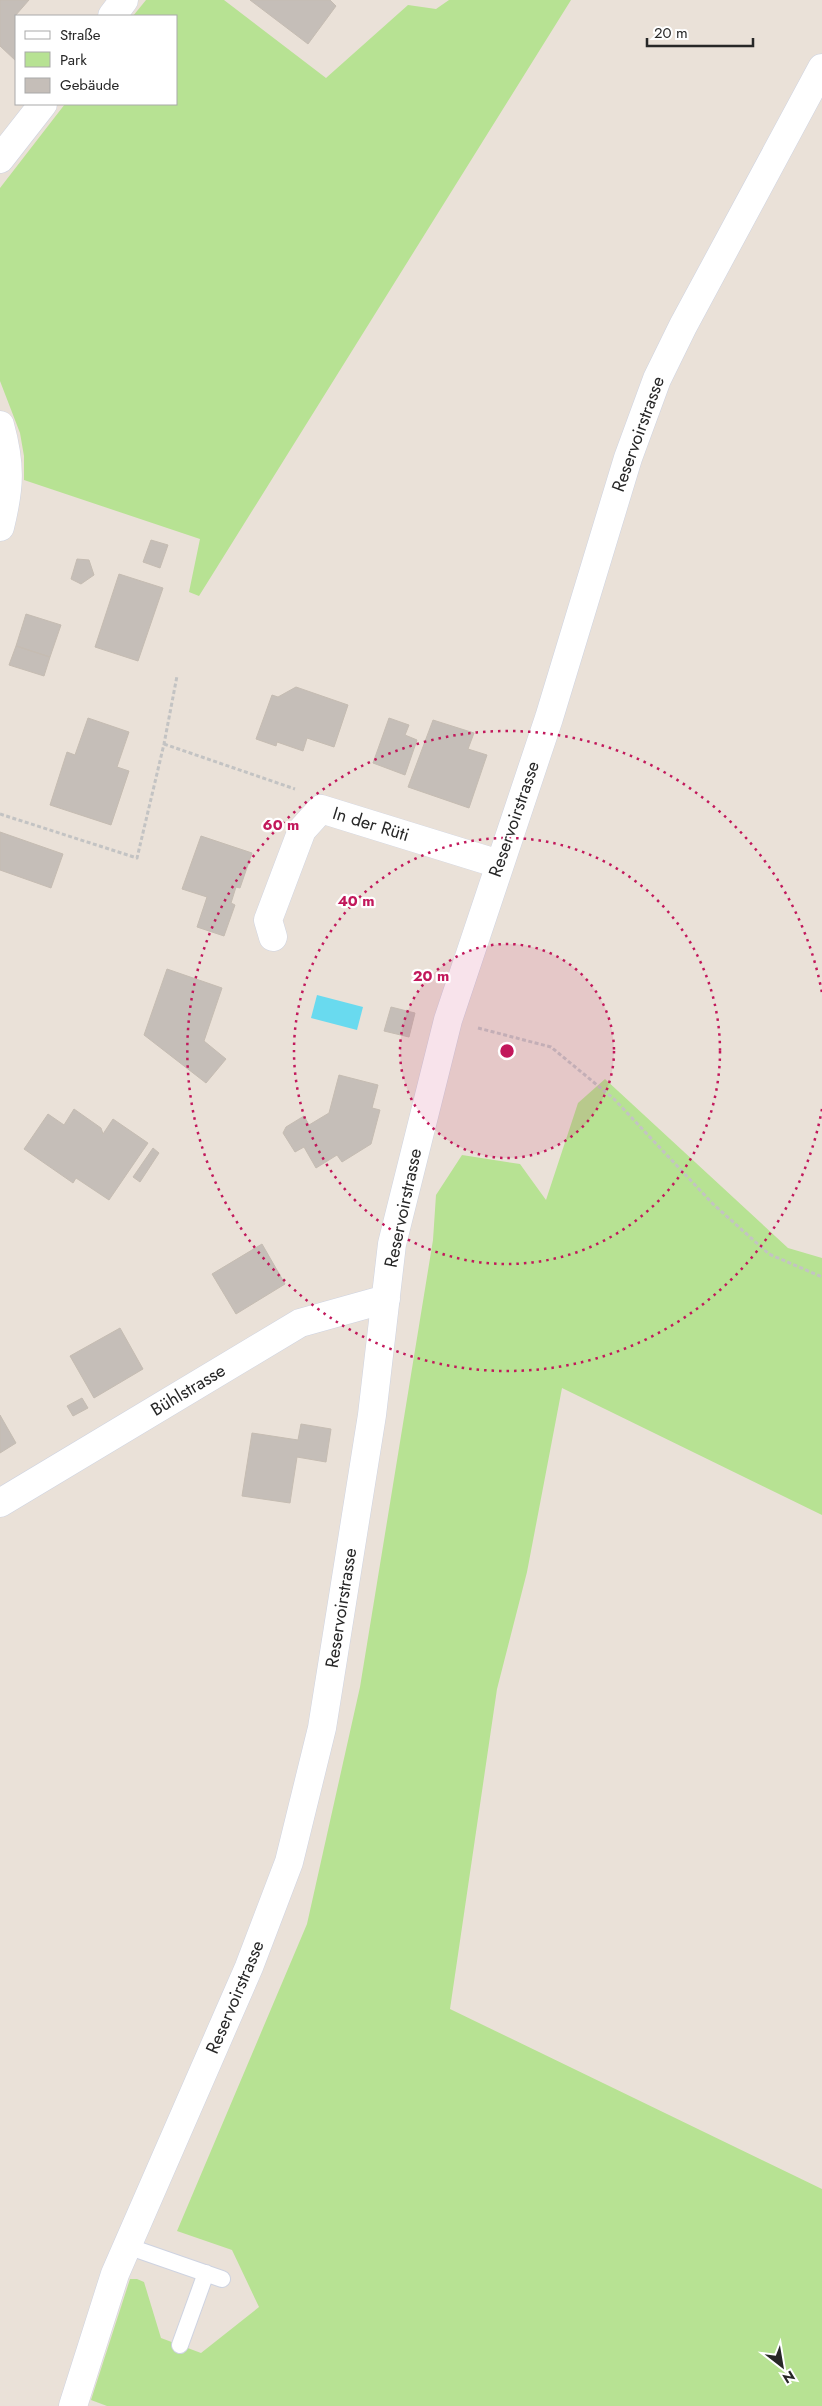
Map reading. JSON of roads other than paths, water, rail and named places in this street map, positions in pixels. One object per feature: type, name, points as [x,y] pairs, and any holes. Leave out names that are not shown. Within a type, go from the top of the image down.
[{"type":"street","points":[[113,15],[124,0]]},
{"type":"street","name":"Reservoirstrasse","points":[[73,2406],[115,2274],[249,1967],[289,1862],[322,1728],[372,1415],[392,1244],[448,1020],[549,718],[628,458],[657,379],[822,68]]},
{"type":"street","points":[[0,159],[42,105]]},
{"type":"street","points":[[0,425],[7,451],[10,485],[0,527]]},
{"type":"street","name":"In der Rüti","points":[[273,938],[268,920],[302,830],[321,809],[499,864]]},
{"type":"street","name":"Bühlstrasse","points":[[0,1503],[300,1323],[386,1299]]},
{"type":"lane","points":[[127,2246],[222,2279]]},
{"type":"lane","points":[[180,2345],[206,2274]]},
{"type":"water","points":[[317,995],[363,1007],[357,1030],[311,1018]]}]
